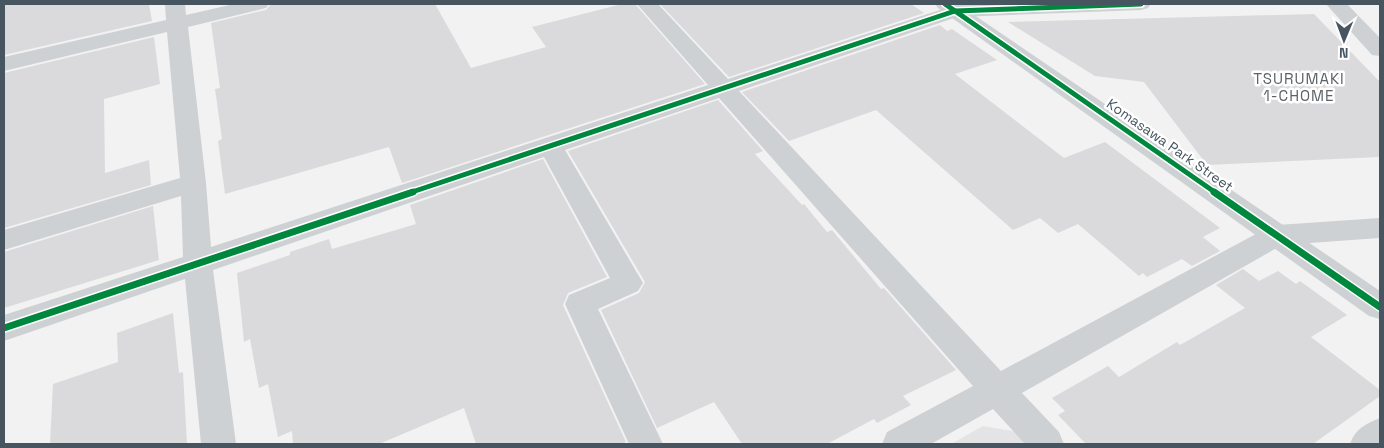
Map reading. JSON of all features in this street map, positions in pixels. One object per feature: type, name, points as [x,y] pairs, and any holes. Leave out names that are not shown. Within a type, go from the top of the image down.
[{"type":"street","points":[[4,64],[176,13],[259,4]]},
{"type":"street","points":[[646,4],[1046,444]]},
{"type":"street","points":[[4,328],[722,89],[950,7],[1141,4]]},
{"type":"street","points":[[1336,4],[1380,50]]},
{"type":"street","name":"Komasawa Park Street","points":[[950,7],[1380,307]]},
{"type":"street","points":[[176,13],[193,183],[198,263],[218,444]]},
{"type":"street","points":[[551,147],[628,283],[580,304],[646,444]]},
{"type":"street","points":[[4,240],[193,183]]},
{"type":"street","points":[[899,444],[1277,235],[1380,228]]},
{"type":"street","points":[[1367,444],[1380,434]]},
{"type":"shaded area","points":[[983,426],[1018,432],[1029,444],[951,444]]},
{"type":"building","points":[[4,4],[149,4],[152,21],[4,55]]},
{"type":"building","points":[[271,4],[435,4],[471,68],[546,47],[532,27],[622,4],[635,4],[705,84],[402,183],[389,147],[225,194],[218,141],[222,139],[215,89],[220,88],[211,23],[266,10]]},
{"type":"building","points":[[660,4],[911,4],[924,13],[729,77]]},
{"type":"building","points":[[1314,14],[1380,82],[1380,157],[1207,165],[1144,82],[1095,76],[1008,22]]},
{"type":"building","points":[[940,25],[947,31],[952,29],[997,60],[955,74],[1064,158],[1105,142],[1220,228],[1203,237],[1220,251],[1192,266],[1182,259],[1147,277],[1143,273],[1139,276],[1078,224],[1058,233],[1040,218],[1013,230],[876,110],[789,141],[742,92]]},
{"type":"building","points":[[154,37],[160,84],[104,99],[105,173],[149,160],[151,185],[4,228],[4,73]]},
{"type":"building","points":[[718,100],[763,151],[755,154],[802,205],[804,204],[827,232],[832,230],[881,289],[884,288],[956,370],[903,396],[911,405],[877,423],[874,419],[827,444],[742,444],[714,402],[657,428],[601,310],[639,293],[645,282],[568,151]]},
{"type":"building","points":[[543,159],[607,277],[568,293],[563,305],[626,442],[621,444],[476,444],[464,408],[379,444],[293,444],[292,431],[278,437],[268,384],[259,388],[250,339],[244,342],[237,273],[329,239],[332,249],[416,224],[410,205]]},
{"type":"building","points":[[153,206],[159,260],[4,308],[4,252]]},
{"type":"building","points":[[1243,269],[1259,281],[1278,271],[1296,284],[1300,281],[1347,315],[1311,337],[1380,390],[1380,396],[1313,444],[1086,444],[1058,415],[1065,411],[1052,398],[1108,366],[1119,377],[1177,342],[1180,345],[1245,308],[1216,285]]},
{"type":"building","points":[[173,313],[179,373],[183,372],[187,444],[50,444],[53,384],[118,362],[117,333]]},
{"type":"cycle path","points":[[945,4],[1380,307]]},
{"type":"cycle path","points":[[4,328],[955,11],[1141,4]]},
{"type":"district","name":"TSURUMAKI 1-CHOME","points":[[1299,88]]}]
